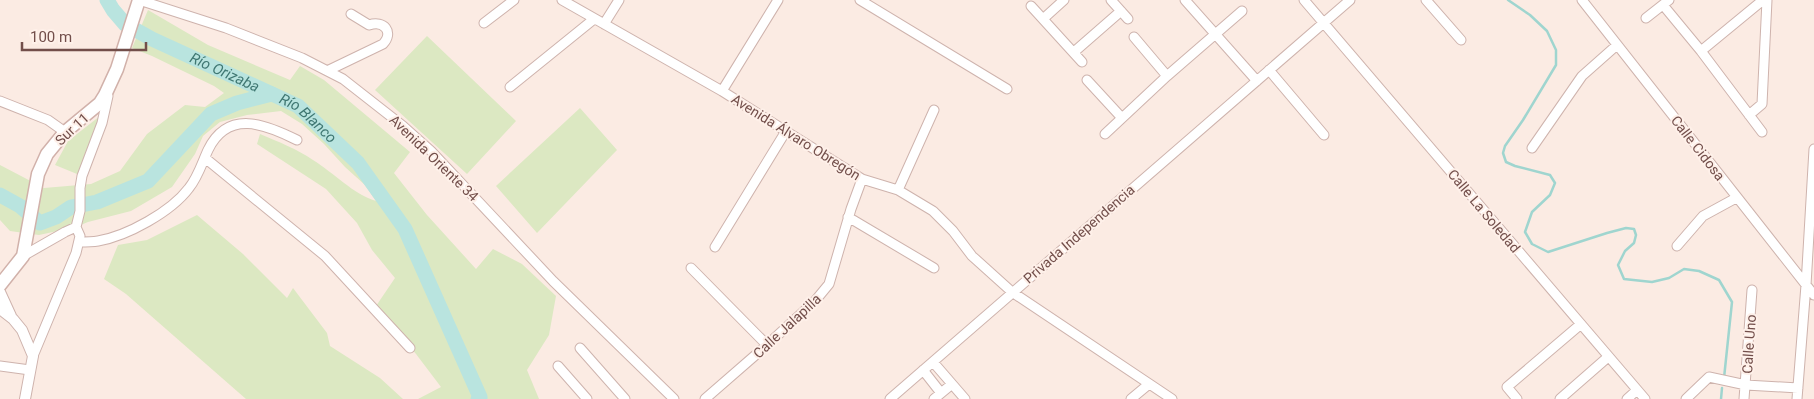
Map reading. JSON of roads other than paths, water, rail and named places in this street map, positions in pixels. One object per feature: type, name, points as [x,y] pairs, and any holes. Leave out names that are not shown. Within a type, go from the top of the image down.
[{"type":"main road","name":"Sur 11","points":[[0,286],[23,256],[38,174],[53,146],[65,132],[100,103],[110,85],[139,0]]},
{"type":"street","name":"Avenida Oriente 34","points":[[139,0],[226,28],[302,58],[329,70],[343,79],[396,120],[431,151],[553,280],[674,399]]},
{"type":"street","points":[[484,23],[514,0]]},
{"type":"street","name":"Avenida Álvaro Obregón","points":[[562,0],[722,91],[862,179],[898,190],[942,218],[972,256],[1012,292],[1172,399]]},
{"type":"street","points":[[604,24],[619,0]]},
{"type":"street","points":[[722,91],[778,0]]},
{"type":"street","points":[[860,0],[1007,89]]},
{"type":"street","points":[[1043,19],[1064,0]]},
{"type":"street","points":[[1111,0],[1128,19]]},
{"type":"street","points":[[1185,0],[1258,80]]},
{"type":"street","name":"Calle La Soledad","points":[[1304,0],[1645,399]]},
{"type":"street","name":"Privada Independencia","points":[[890,399],[1350,0]]},
{"type":"street","points":[[1426,0],[1461,40]]},
{"type":"street","name":"Calle Cidosa","points":[[1582,0],[1814,296]]},
{"type":"street","points":[[1701,51],[1763,0]]},
{"type":"street","points":[[1749,115],[1762,104],[1767,0]]},
{"type":"street","points":[[1646,18],[1666,2],[1762,132]]},
{"type":"street","points":[[1031,6],[1082,62]]},
{"type":"street","points":[[1074,52],[1121,11]]},
{"type":"street","points":[[1105,134],[1167,76],[1242,11]]},
{"type":"street","points":[[329,70],[383,44],[389,34],[387,27],[375,23],[369,25],[351,14]]},
{"type":"street","points":[[510,86],[594,19]]},
{"type":"street","points":[[1134,37],[1167,76]]},
{"type":"street","points":[[1532,148],[1582,76],[1617,45]]},
{"type":"street","points":[[1269,70],[1324,135]]},
{"type":"street","points":[[1087,80],[1122,118]]},
{"type":"street","points":[[24,399],[33,356],[76,253],[79,231],[76,226],[80,211],[82,176],[102,123],[110,85]]},
{"type":"street","points":[[0,100],[48,120],[65,132]]},
{"type":"street","points":[[898,190],[934,110]]},
{"type":"street","points":[[78,242],[98,241],[128,230],[158,216],[175,204],[190,188],[214,139],[223,131],[240,123],[256,123],[275,129],[297,140]]},
{"type":"street","points":[[715,247],[786,131]]},
{"type":"street","points":[[1797,399],[1814,149]]},
{"type":"street","points":[[205,158],[325,256],[410,348]]},
{"type":"street","name":"Calle Jalapilla","points":[[705,399],[815,301],[829,284],[848,217],[862,179]]},
{"type":"street","points":[[1677,246],[1703,216],[1736,198]]},
{"type":"street","points":[[848,217],[934,268]]},
{"type":"street","points":[[23,256],[76,226]]},
{"type":"street","points":[[691,268],[767,345]]},
{"type":"street","points":[[0,286],[13,319],[29,343],[33,356]]},
{"type":"street","name":"Calle Uno","points":[[1744,399],[1752,290]]},
{"type":"street","points":[[0,309],[13,319]]},
{"type":"street","points":[[1517,399],[1507,388],[1581,324]]},
{"type":"street","points":[[580,348],[626,399]]},
{"type":"street","points":[[1560,399],[1608,357]]},
{"type":"street","points":[[933,362],[965,399]]},
{"type":"street","points":[[0,366],[30,370]]},
{"type":"street","points":[[558,366],[587,399]]},
{"type":"street","points":[[923,370],[938,396],[952,384]]},
{"type":"street","points":[[1686,399],[1709,377],[1746,386],[1798,388]]},
{"type":"street","points":[[1131,399],[1149,384]]},
{"type":"street","points":[[1627,399],[1637,390]]},
{"type":"waterway","name":"Río Orizaba","points":[[107,0],[125,24],[152,39],[272,94]]},
{"type":"waterway","points":[[1508,0],[1530,15],[1547,31],[1556,50],[1556,65],[1505,146],[1503,153],[1506,162],[1550,175],[1555,183],[1550,195],[1532,212],[1525,232],[1532,244],[1548,252],[1607,233],[1626,228],[1634,229],[1636,235],[1634,243],[1625,251],[1618,265],[1624,279],[1652,282],[1669,278],[1684,269],[1699,271],[1719,280],[1732,302],[1724,378]]},
{"type":"waterway","name":"Río Blanco","points":[[0,195],[20,206],[40,223],[56,217],[71,207],[97,202],[148,181],[211,114],[237,103],[272,94],[298,106],[358,163],[405,229],[480,397],[478,399]]},
{"type":"waterway","points":[[1721,399],[1722,388]]}]
